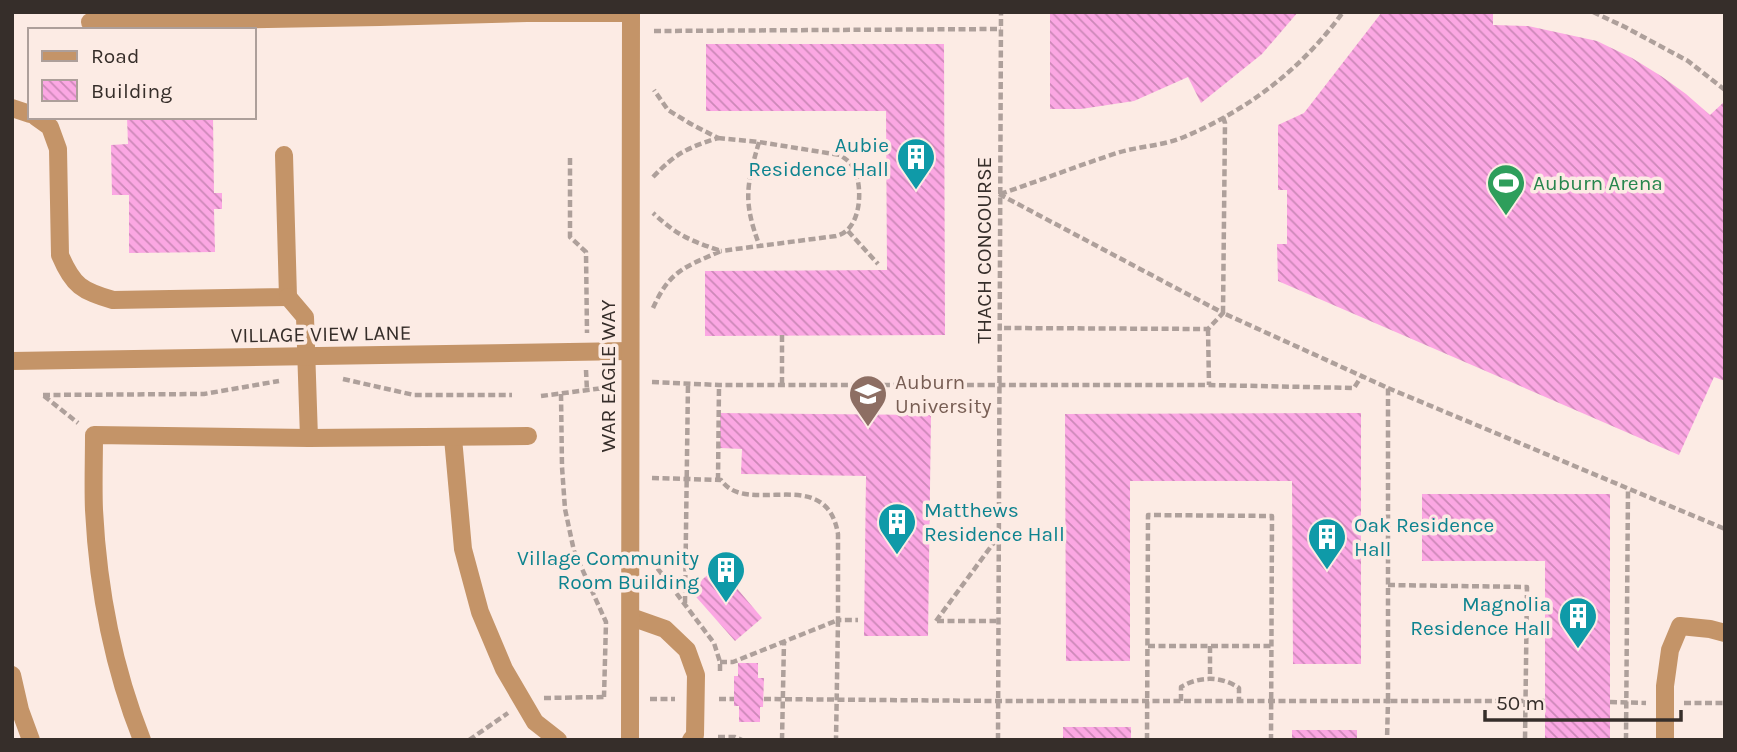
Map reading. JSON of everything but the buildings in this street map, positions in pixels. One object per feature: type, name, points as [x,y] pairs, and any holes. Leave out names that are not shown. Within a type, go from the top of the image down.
[{"type":"street","points":[[90,22],[631,12]]},
{"type":"street","name":"WAR EAGLE WAY","points":[[630,740],[631,12]]},
{"type":"street","points":[[39,119],[50,127],[58,149],[60,255],[77,285],[93,294],[113,300],[288,297]]},
{"type":"street","points":[[284,155],[288,297],[305,317],[309,438]]},
{"type":"street","name":"VILLAGE VIEW LANE","points":[[12,361],[630,351]]},
{"type":"street","points":[[142,740],[127,702],[111,643],[101,584],[94,510],[94,435],[309,438],[528,436]]},
{"type":"street","points":[[453,438],[463,549],[480,612],[504,669],[536,722],[558,740]]},
{"type":"street","points":[[631,617],[665,629],[687,650],[696,675],[695,735],[691,740]]},
{"type":"street","points":[[1665,740],[1665,686],[1670,650],[1680,626],[1725,633]]},
{"type":"street","points":[[12,675],[16,711],[31,740]]},
{"type":"path","name":"THACH CONCOURSE","points":[[998,740],[1000,12]]},
{"type":"path","points":[[999,194],[1120,152],[1183,137],[1223,117],[1252,101],[1294,69],[1328,34],[1343,12]]},
{"type":"path","points":[[1597,13],[1688,61],[1725,90]]},
{"type":"path","points":[[654,31],[1001,29]]},
{"type":"path","points":[[653,309],[662,289],[674,275],[693,264],[721,251],[836,236],[848,230],[855,219],[858,205],[855,172],[850,162],[840,155],[719,138],[668,110],[654,90]]},
{"type":"path","points":[[1209,385],[1208,329],[1223,313],[1223,117]]},
{"type":"path","points":[[653,177],[671,159],[692,146],[719,138]]},
{"type":"path","points":[[759,142],[747,193],[751,222],[760,247]]},
{"type":"path","points":[[570,158],[570,237],[586,252],[587,335]]},
{"type":"path","points":[[999,194],[1223,313],[1361,377],[1725,529]]},
{"type":"path","points":[[653,213],[671,230],[687,239],[721,251]]},
{"type":"path","points":[[848,230],[878,264]]},
{"type":"path","points":[[1000,328],[1208,329]]},
{"type":"path","points":[[782,335],[782,384]]},
{"type":"path","points":[[586,370],[587,391]]},
{"type":"path","points":[[331,377],[414,395],[512,395]]},
{"type":"path","points":[[652,382],[719,385],[999,384],[1354,388],[1361,377]]},
{"type":"path","points":[[94,435],[43,395],[204,394],[284,380]]},
{"type":"path","points":[[685,604],[688,383]]},
{"type":"path","points":[[718,480],[719,385]]},
{"type":"path","points":[[541,396],[615,386]]},
{"type":"path","points":[[1387,740],[1388,388]]},
{"type":"path","points":[[561,394],[565,509],[574,551],[606,622],[604,697]]},
{"type":"path","points":[[652,478],[721,480],[739,494],[793,494],[825,505],[837,526],[838,534],[836,740]]},
{"type":"path","points":[[1626,740],[1628,488]]},
{"type":"path","points":[[1147,740],[1148,515],[1272,516],[1271,740]]},
{"type":"path","points":[[999,537],[936,621],[999,621]]},
{"type":"path","points":[[653,556],[655,565],[714,643],[720,662],[733,662],[838,620],[858,620]]},
{"type":"path","points":[[1388,585],[1527,587],[1525,740]]},
{"type":"path","points":[[782,740],[784,642]]},
{"type":"path","points":[[1147,646],[1271,646]]},
{"type":"path","points":[[1210,646],[1210,679]]},
{"type":"path","points":[[1181,701],[1181,687],[1199,679],[1210,679],[1237,686],[1239,701]]},
{"type":"path","points":[[646,699],[675,699]]},
{"type":"path","points":[[719,699],[734,699]]},
{"type":"path","points":[[764,699],[1545,701]]},
{"type":"path","points":[[1610,702],[1650,704]]},
{"type":"path","points":[[1681,703],[1725,703]]},
{"type":"path","points":[[718,737],[735,737],[742,740]]},
{"type":"place","name":"Aubie Residence Hall","points":[[916,191]]},
{"type":"place","name":"Auburn Arena","points":[[1506,217]]},
{"type":"place","name":"Auburn University","points":[[868,428]]},
{"type":"place","name":"Matthews Residence Hall","points":[[897,556]]},
{"type":"place","name":"Oak Residence Hall","points":[[1327,571]]},
{"type":"place","name":"Village Community Room Building","points":[[726,604]]},
{"type":"place","name":"Magnolia Residence Hall","points":[[1578,650]]}]
